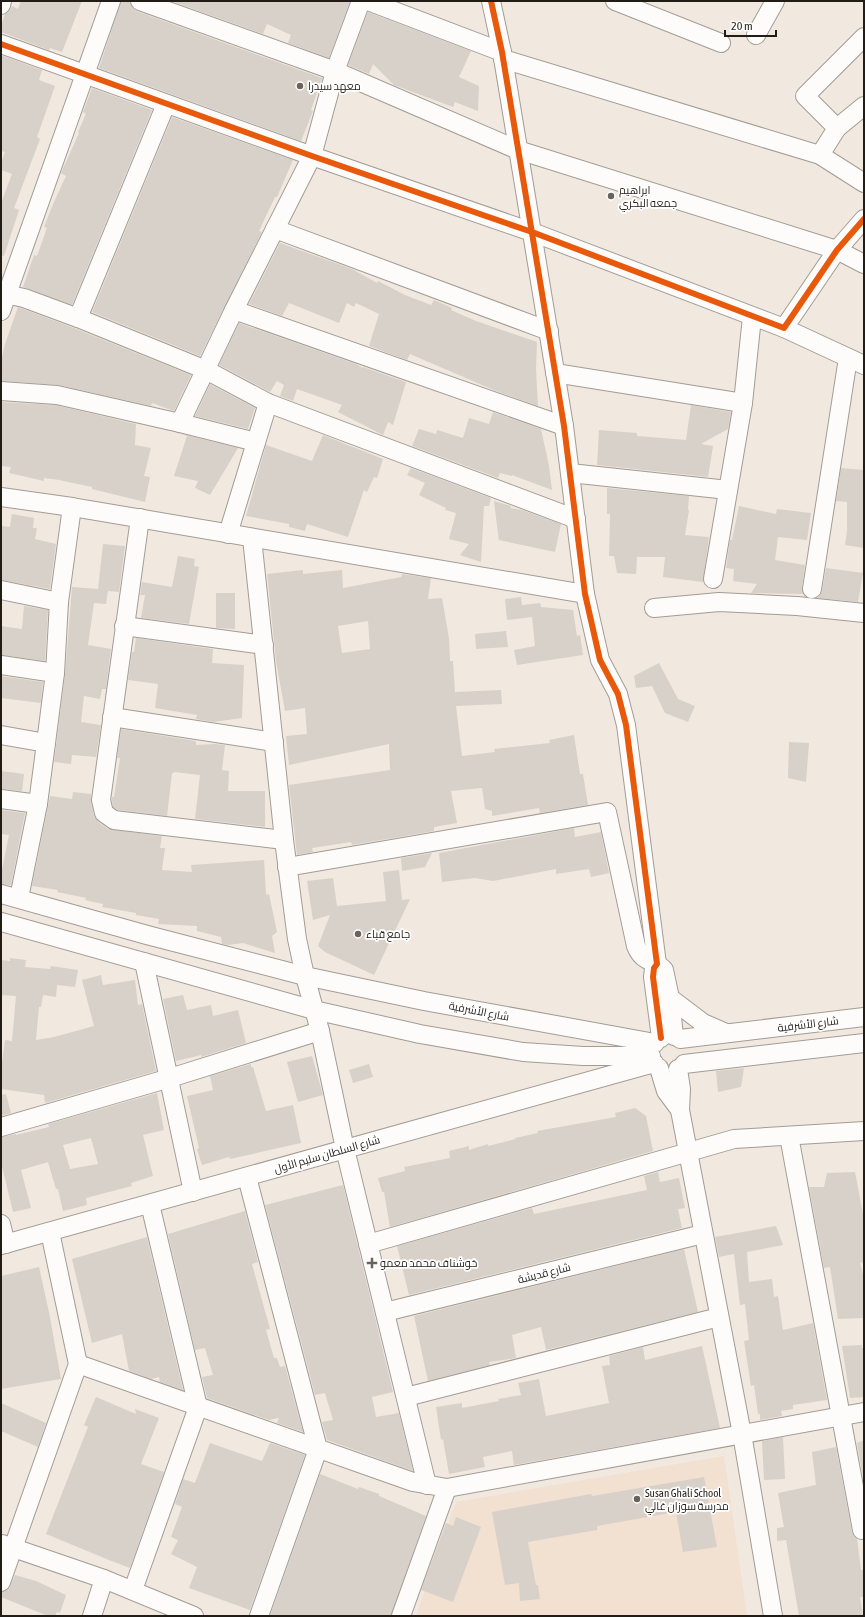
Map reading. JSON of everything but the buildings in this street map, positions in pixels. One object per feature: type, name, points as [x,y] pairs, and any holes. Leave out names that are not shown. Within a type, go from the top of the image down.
[{"type":"street","points":[[1,5],[2,1]]},
{"type":"street","points":[[111,1],[86,75],[3,300],[24,298],[78,318],[206,370],[268,403],[576,519]]},
{"type":"street","points":[[140,1],[335,71],[518,150],[837,250],[864,264]]},
{"type":"street","points":[[180,423],[234,310],[312,156],[335,71],[360,1]]},
{"type":"street","points":[[368,1],[502,56],[820,155],[864,183]]},
{"type":"street","points":[[491,1],[502,56],[564,426],[585,594],[600,660],[618,694],[623,710],[657,964],[654,968],[653,977],[666,1091],[680,1110]]},
{"type":"street","points":[[615,1],[721,43]]},
{"type":"street","points":[[756,35],[775,1]]},
{"type":"street","points":[[837,128],[805,96],[864,37]]},
{"type":"street","points":[[1,44],[312,156],[532,232],[784,328],[864,365]]},
{"type":"street","points":[[78,318],[166,104]]},
{"type":"street","points":[[820,155],[837,128],[864,106]]},
{"type":"street","points":[[784,328],[837,250],[864,219]]},
{"type":"street","points":[[275,229],[548,331]]},
{"type":"street","points":[[234,310],[564,426]]},
{"type":"street","points":[[713,579],[743,403],[752,317]]},
{"type":"street","points":[[812,589],[848,358]]},
{"type":"street","points":[[555,373],[743,403]]},
{"type":"street","points":[[1,391],[57,395],[256,442]]},
{"type":"street","points":[[228,534],[268,403]]},
{"type":"street","points":[[570,473],[728,490]]},
{"type":"street","points":[[1,497],[140,518],[585,594]]},
{"type":"street","points":[[19,898],[38,804],[55,673],[59,602],[72,507]]},
{"type":"street","points":[[140,518],[101,800],[104,813],[114,820],[284,840]]},
{"type":"street","points":[[252,538],[284,840],[297,939],[305,976],[320,1031],[345,1149],[427,1485]]},
{"type":"street","points":[[1,590],[59,602]]},
{"type":"street","points":[[654,608],[719,602],[797,606],[864,613]]},
{"type":"street","points":[[124,626],[264,645]]},
{"type":"street","points":[[1,665],[55,673]]},
{"type":"street","points":[[112,717],[274,742]]},
{"type":"street","points":[[1,735],[46,743]]},
{"type":"street","points":[[1,799],[38,804]]},
{"type":"street","points":[[288,867],[607,812],[636,946],[639,954],[646,960],[657,964],[664,970],[670,998],[662,1049],[671,1072],[681,1067],[864,1043]]},
{"type":"street","name":"شارع الأشرفية","points":[[1,894],[147,935],[305,976],[662,1049]]},
{"type":"street","name":"شارع الأشرفية","points":[[1,922],[314,1010],[420,1034],[523,1052],[583,1056],[662,1049],[727,1033],[864,1017]]},
{"type":"street","points":[[144,962],[170,1078],[193,1192]]},
{"type":"street","points":[[670,998],[703,1023],[727,1033]]},
{"type":"street","points":[[1,1127],[170,1078],[320,1031]]},
{"type":"street","points":[[662,1049],[684,1044],[687,1051],[687,1058],[681,1067],[680,1110],[742,1434],[773,1616]]},
{"type":"street","name":"شارع السلطان سليم الأول","points":[[4,1245],[345,1149],[662,1049]]},
{"type":"street","points":[[368,1244],[734,1139],[864,1132]]},
{"type":"street","points":[[789,1136],[862,1530]]},
{"type":"street","points":[[247,1177],[318,1449],[259,1616]]},
{"type":"street","points":[[134,1590],[198,1407],[150,1204]]},
{"type":"street","points":[[1,1224],[4,1245]]},
{"type":"street","points":[[1,1582],[7,1545],[78,1364],[50,1232]]},
{"type":"street","name":"شارع قديشة","points":[[385,1312],[704,1234]]},
{"type":"street","points":[[406,1397],[719,1317]]},
{"type":"street","points":[[78,1364],[412,1482],[447,1488],[864,1412]]},
{"type":"street","points":[[401,1616],[447,1488]]},
{"type":"street","points":[[7,1545],[134,1590],[188,1615]]},
{"type":"street","points":[[92,1616],[104,1579]]},
{"type":"shaded area","points":[[724,1456],[747,1616],[416,1616],[456,1502]]},
{"type":"cycle path","points":[[491,1],[502,52],[564,426],[585,594],[600,660],[618,694],[626,725],[657,964],[654,968],[653,977],[661,1038]]},
{"type":"cycle path","points":[[1,44],[312,156],[532,232],[784,328],[837,250],[864,219]]},
{"type":"place","name":"معهد سيدرا","points":[[300,86]]},
{"type":"place","name":"ابراهيم جمعه البكري","points":[[611,196]]},
{"type":"place","name":"جامع قباء","points":[[358,934]]},
{"type":"place","name":"خوشناف محمد معمو","points":[[372,1263]]},
{"type":"place","name":"Susan Ghali School مدرسة سوزان غالي","points":[[637,1499]]}]
